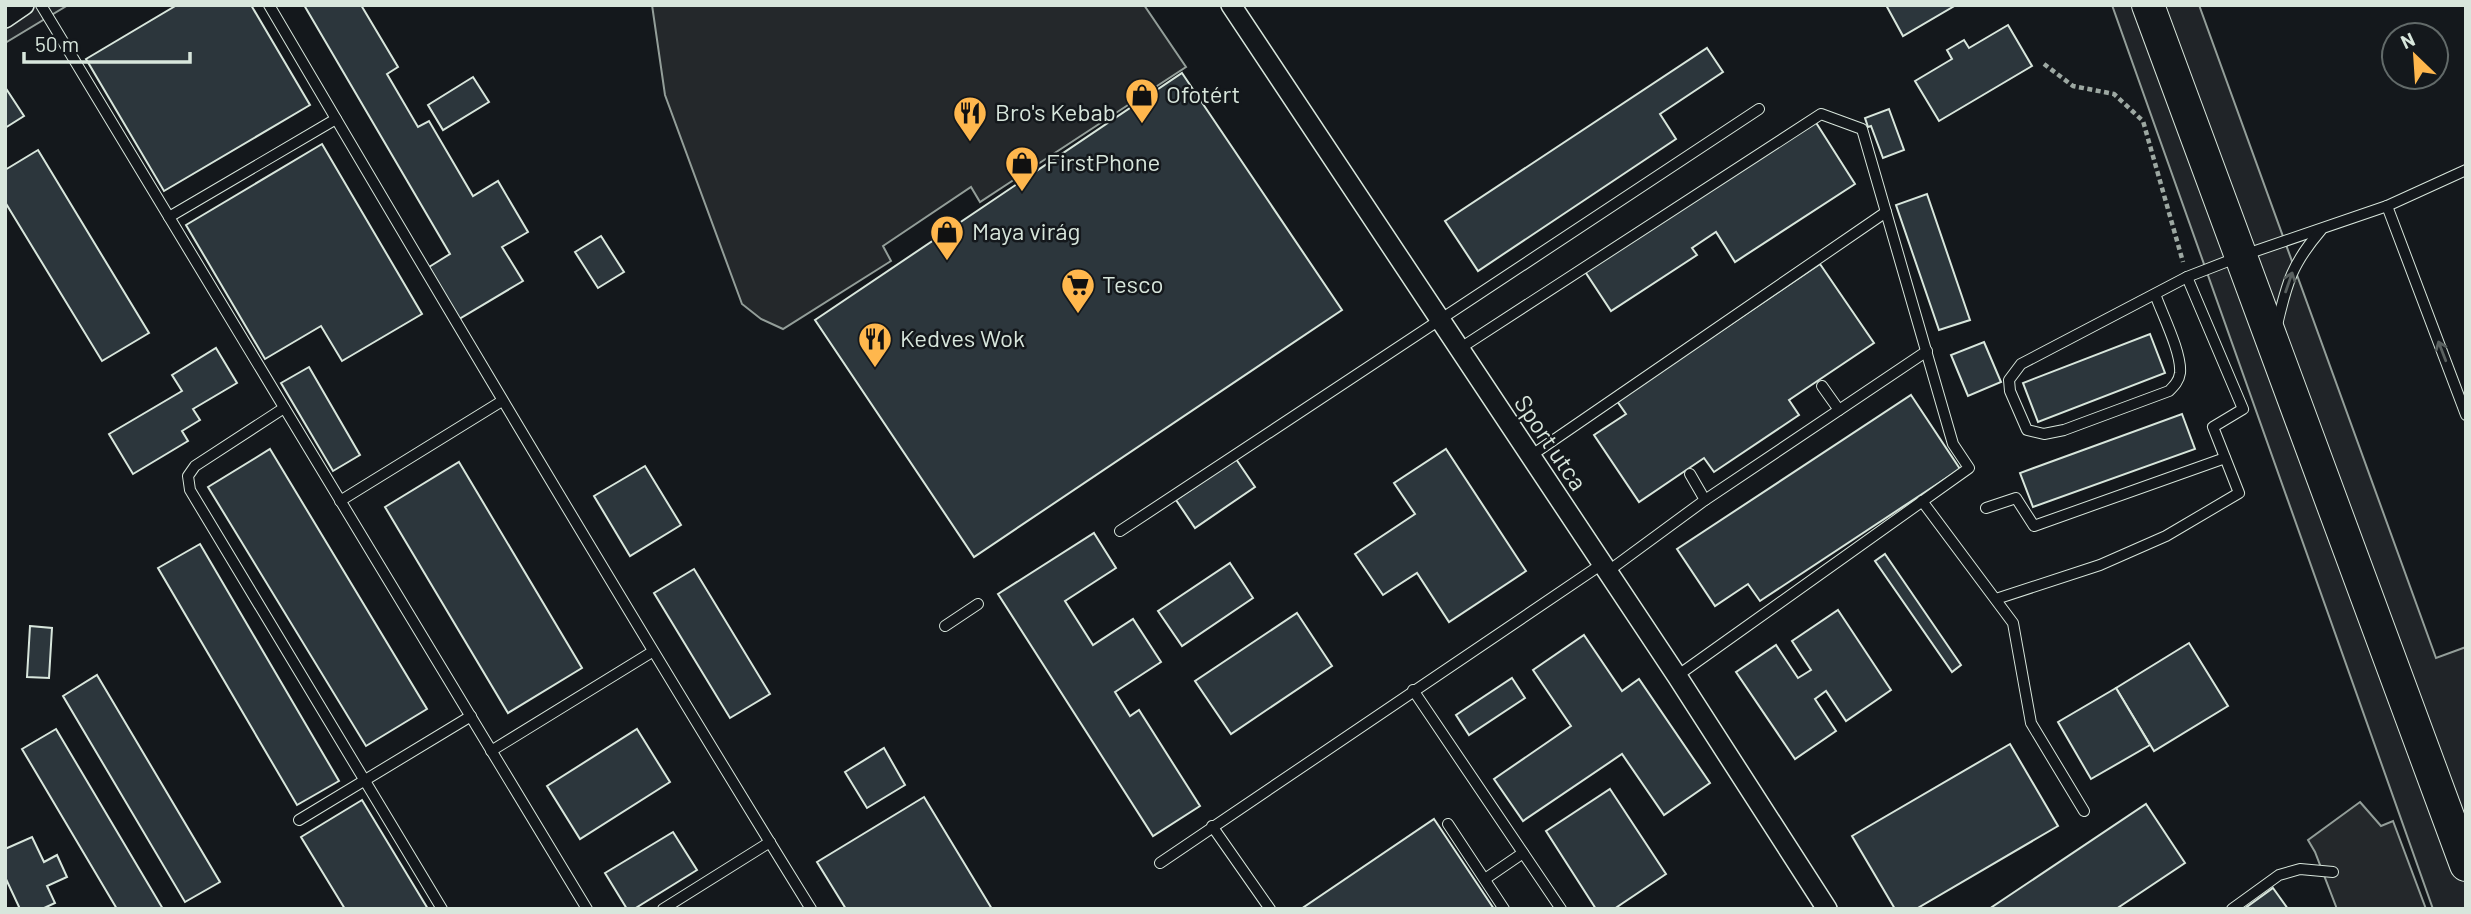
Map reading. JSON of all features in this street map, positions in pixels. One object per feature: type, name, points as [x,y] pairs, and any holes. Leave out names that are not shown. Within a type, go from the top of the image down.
[{"type":"main road","points":[[2148,5],[2466,865]]},
{"type":"street","points":[[5,18],[24,5]]},
{"type":"street","name":"Sport utca","points":[[1231,5],[1677,676],[1827,909]]},
{"type":"lane","points":[[41,5],[587,909]]},
{"type":"lane","points":[[270,5],[652,652],[811,909]]},
{"type":"lane","points":[[1120,531],[1759,109]]},
{"type":"lane","points":[[1459,349],[1821,114],[1862,129],[1953,444],[1969,468],[1677,676]]},
{"type":"lane","points":[[169,217],[336,118]]},
{"type":"lane","points":[[2155,294],[2177,354],[2180,371],[2177,382],[2169,391],[2064,430],[2044,434],[2027,430],[2010,391],[2009,380],[2021,364],[2187,277],[2387,206],[2466,170]]},
{"type":"lane","points":[[2387,206],[2466,415]]},
{"type":"lane","points":[[1529,457],[1886,212]]},
{"type":"lane","points":[[2272,342],[2291,275],[2301,253],[2321,230]]},
{"type":"lane","points":[[1996,599],[2100,565],[2166,536],[2239,493],[2213,427],[2243,409],[2187,277]]},
{"type":"lane","points":[[1160,863],[1413,690],[1604,568],[1927,351]]},
{"type":"lane","points":[[1822,386],[1839,410]]},
{"type":"lane","points":[[341,501],[502,401]]},
{"type":"lane","points":[[284,408],[195,466],[188,476],[190,489],[442,909]]},
{"type":"lane","points":[[1986,508],[2016,498],[2034,526],[2225,458]]},
{"type":"lane","points":[[1690,474],[1705,499]]},
{"type":"lane","points":[[1922,500],[2013,622],[2031,723],[2084,811]]},
{"type":"lane","points":[[945,626],[978,604]]},
{"type":"lane","points":[[491,751],[652,652]]},
{"type":"lane","points":[[1413,690],[1561,909]]},
{"type":"lane","points":[[299,820],[471,716]]},
{"type":"lane","points":[[1448,824],[1504,909]]},
{"type":"lane","points":[[1212,826],[1270,909]]},
{"type":"lane","points":[[663,909],[770,842]]},
{"type":"lane","points":[[1485,879],[1523,853]]},
{"type":"lane","points":[[2232,909],[2279,875],[2300,869],[2333,872]]},
{"type":"path","points":[[2044,64],[2073,86],[2114,94],[2143,121],[2187,277]]},
{"type":"shaded area","points":[[5,5],[68,5],[5,43]]},
{"type":"shaded area","points":[[652,5],[1144,5],[1186,67],[980,202],[971,187],[883,246],[891,261],[783,329],[761,319],[742,304],[665,95]]},
{"type":"shaded area","points":[[2112,5],[2199,5],[2436,658],[2466,647],[2466,909],[2433,909]]},
{"type":"shaded area","points":[[2360,802],[2381,826],[2393,821],[2426,909],[2337,909],[2308,840]]},
{"type":"building","points":[[177,5],[251,5],[310,105],[164,191],[86,59]]},
{"type":"building","points":[[304,5],[361,5],[398,67],[387,74],[418,127],[429,121],[473,196],[498,181],[528,232],[502,247],[523,281],[459,319],[429,267],[450,254]]},
{"type":"building","points":[[1886,5],[1956,5],[1903,36]]},
{"type":"building","points":[[2008,25],[2032,66],[1939,121],[1915,81],[1952,59],[1947,50],[1964,40],[1969,48]]},
{"type":"building","points":[[1707,48],[1723,72],[1660,114],[1676,139],[1478,271],[1445,221]]},
{"type":"building","name":"Tesco","points":[[1182,73],[1342,310],[974,557],[815,320]]},
{"type":"building","points":[[473,77],[489,102],[443,130],[428,105]]},
{"type":"building","points":[[5,87],[24,116],[5,128]]},
{"type":"building","points":[[1889,109],[1904,150],[1883,158],[1871,126],[1868,127],[1865,118]]},
{"type":"building","points":[[1815,121],[1855,184],[1735,262],[1716,232],[1692,248],[1697,255],[1611,311],[1584,270]]},
{"type":"building","points":[[322,144],[422,314],[342,361],[321,326],[265,359],[186,225]]},
{"type":"building","points":[[38,150],[149,333],[102,361],[5,202],[5,170]]},
{"type":"building","points":[[1927,194],[1970,320],[1939,330],[1896,205]]},
{"type":"building","points":[[601,236],[624,272],[598,288],[575,252]]},
{"type":"building","points":[[1820,264],[1874,343],[1789,400],[1799,415],[1714,472],[1704,458],[1639,502],[1594,435],[1626,414],[1617,401]]},
{"type":"building","points":[[2150,334],[2165,373],[2038,422],[2023,383]]},
{"type":"building","points":[[1984,342],[2001,382],[1968,396],[1951,355]]},
{"type":"building","points":[[216,348],[237,383],[193,409],[200,420],[182,431],[188,441],[133,474],[109,434],[182,391],[172,375]]},
{"type":"building","points":[[309,367],[360,455],[333,471],[281,383]]},
{"type":"building","points":[[1911,395],[1960,469],[1760,601],[1748,584],[1715,606],[1677,549]]},
{"type":"building","points":[[2182,414],[2195,449],[2033,507],[2020,473]]},
{"type":"building","points":[[270,449],[427,709],[366,746],[208,487]]},
{"type":"building","points":[[1446,449],[1526,571],[1449,622],[1417,573],[1383,595],[1355,554],[1415,514],[1394,483]]},
{"type":"building","points":[[1236,459],[1255,487],[1195,528],[1176,500]]},
{"type":"building","points":[[459,462],[582,668],[508,713],[385,507]]},
{"type":"building","points":[[645,466],[681,525],[630,556],[594,496]]},
{"type":"building","points":[[1094,533],[1116,568],[1065,601],[1093,645],[1133,619],[1161,662],[1115,692],[1130,716],[1139,710],[1200,806],[1153,836],[998,594]]},
{"type":"building","points":[[200,544],[339,781],[297,805],[158,568]]},
{"type":"building","points":[[1885,554],[1961,665],[1952,672],[1875,561]]},
{"type":"building","points":[[1230,563],[1253,598],[1182,646],[1158,611]]},
{"type":"building","points":[[694,569],[770,694],[730,718],[654,593]]},
{"type":"building","points":[[1838,610],[1891,690],[1846,721],[1826,691],[1815,699],[1836,731],[1795,759],[1736,672],[1776,645],[1798,678],[1811,670],[1792,641]]},
{"type":"building","points":[[1297,613],[1332,666],[1231,734],[1195,681]]},
{"type":"building","points":[[30,626],[52,628],[49,678],[27,677]]},
{"type":"building","points":[[1584,635],[1622,691],[1639,679],[1710,783],[1664,815],[1622,754],[1523,821],[1494,779],[1571,726],[1533,670]]},
{"type":"building","points":[[2189,643],[2228,706],[2154,751],[2116,688]]},
{"type":"building","points":[[97,675],[220,882],[185,902],[63,696]]},
{"type":"building","points":[[1512,678],[1525,698],[1469,735],[1456,715]]},
{"type":"building","points":[[2116,688],[2150,745],[2091,779],[2058,722]]},
{"type":"building","points":[[56,729],[163,909],[117,909],[22,749]]},
{"type":"building","points":[[637,729],[670,782],[580,839],[547,786]]},
{"type":"building","points":[[2010,744],[2058,826],[1916,909],[1895,909],[1852,836]]},
{"type":"building","points":[[884,748],[905,785],[867,808],[845,772]]},
{"type":"building","points":[[1610,789],[1666,874],[1614,909],[1596,909],[1546,831]]},
{"type":"building","points":[[924,797],[992,909],[846,909],[817,862]]},
{"type":"building","points":[[362,800],[428,909],[345,909],[301,837]]},
{"type":"building","points":[[2146,804],[2185,863],[2116,909],[1989,909]]},
{"type":"building","points":[[1434,819],[1494,909],[1301,909]]},
{"type":"building","points":[[673,832],[697,870],[634,909],[627,909],[605,873]]},
{"type":"building","points":[[32,837],[44,862],[57,855],[67,877],[47,886],[55,903],[42,909],[20,909],[5,877],[5,849]]},
{"type":"building","points":[[2273,888],[2288,909],[2244,909]]},
{"type":"place","name":"Ofotért","points":[[1142,125]]},
{"type":"place","name":"Bro's Kebab","points":[[970,143]]},
{"type":"place","name":"FirstPhone","points":[[1022,193]]},
{"type":"place","name":"Maya virág","points":[[947,262]]},
{"type":"place","name":"Tesco","points":[[1078,315]]},
{"type":"place","name":"Kedves Wok","points":[[875,369]]}]
